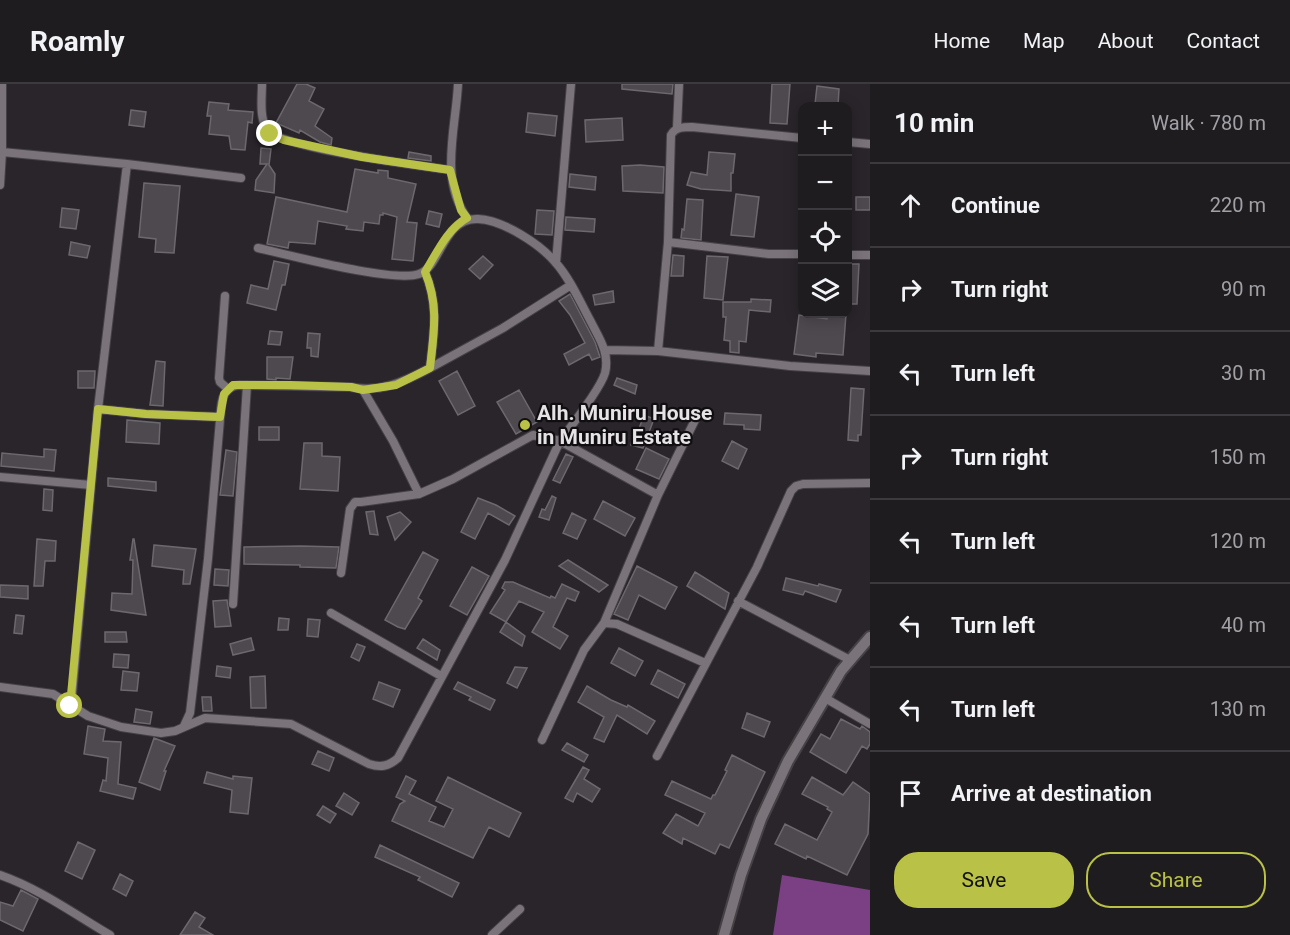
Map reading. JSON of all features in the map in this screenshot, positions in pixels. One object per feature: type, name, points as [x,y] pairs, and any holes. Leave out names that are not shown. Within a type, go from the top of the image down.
[{"type":"street","points":[[0,185],[2,84]]},
{"type":"street","points":[[262,84],[264,124],[270,134],[284,140],[362,157],[450,170]]},
{"type":"street","points":[[458,84],[450,170],[461,210],[467,218]]},
{"type":"street","points":[[556,263],[571,84]]},
{"type":"street","points":[[658,351],[668,242],[671,135],[677,128],[679,84]]},
{"type":"street","points":[[677,128],[692,127],[798,138]]},
{"type":"street","points":[[852,142],[870,144]]},
{"type":"street","points":[[2,152],[241,178]]},
{"type":"street","points":[[70,706],[98,409],[127,164]]},
{"type":"street","points":[[0,687],[53,694],[88,716],[121,727],[168,733],[199,720],[218,718],[291,724],[369,764],[385,766],[398,758],[505,560],[560,441],[604,375],[605,350],[571,285],[556,263],[516,232],[482,219],[467,218],[461,222],[449,235],[425,272],[417,275],[395,276],[258,248]]},
{"type":"street","points":[[668,242],[769,254],[798,254]]},
{"type":"street","points":[[852,255],[870,255]]},
{"type":"street","points":[[425,272],[432,289],[435,311],[430,368]]},
{"type":"street","points":[[184,726],[190,713],[208,559],[222,401],[228,389],[233,385],[247,385],[339,387],[363,390],[396,385],[503,328],[571,285]]},
{"type":"street","points":[[225,296],[219,378],[228,389]]},
{"type":"street","points":[[605,350],[658,351],[790,366],[870,371]]},
{"type":"street","points":[[233,604],[247,385]]},
{"type":"street","points":[[363,390],[393,441],[419,494]]},
{"type":"street","points":[[98,409],[146,414],[220,417]]},
{"type":"street","points":[[542,740],[584,650],[604,623],[658,495],[698,414]]},
{"type":"street","points":[[341,573],[350,509],[355,502],[419,494],[453,479],[533,435],[560,441],[658,495]]},
{"type":"street","points":[[0,477],[91,485]]},
{"type":"street","points":[[657,756],[757,567],[791,491],[803,484],[870,483]]},
{"type":"street","points":[[738,601],[849,660]]},
{"type":"street","points":[[331,613],[441,676]]},
{"type":"street","points":[[604,623],[617,624],[705,663]]},
{"type":"street","points":[[724,935],[741,875],[761,819],[788,761],[849,660],[870,637]]},
{"type":"street","points":[[825,698],[870,724]]},
{"type":"street","points":[[190,713],[199,720]]},
{"type":"street","points":[[0,875],[21,882],[110,935]]},
{"type":"street","points":[[492,935],[520,909]]},
{"type":"shaded area","points":[[782,875],[870,890],[870,935],[773,935]]},
{"type":"building","points":[[297,84],[306,84],[315,88],[309,101],[324,109],[315,126],[332,138],[331,145],[320,142],[300,130],[299,133],[276,123]]},
{"type":"building","points":[[622,84],[673,84],[672,94],[622,89]]},
{"type":"building","points":[[772,84],[790,84],[787,124],[770,123]]},
{"type":"building","points":[[817,86],[839,89],[838,102],[815,102]]},
{"type":"building","points":[[209,102],[229,104],[228,110],[253,112],[252,123],[248,122],[245,150],[231,149],[229,136],[209,134],[211,116],[207,116]]},
{"type":"building","points":[[131,110],[146,112],[144,127],[129,125]]},
{"type":"building","points":[[528,113],[557,116],[555,136],[526,132]]},
{"type":"building","points":[[622,118],[623,140],[586,142],[585,120]]},
{"type":"building","points":[[261,148],[271,149],[269,165],[275,174],[274,193],[255,190],[256,180],[267,164],[260,164]]},
{"type":"building","points":[[409,152],[431,156],[431,161],[408,158]]},
{"type":"building","points":[[709,152],[735,154],[733,173],[731,173],[731,191],[701,189],[687,185],[691,172],[707,175]]},
{"type":"building","points":[[622,166],[664,167],[663,193],[623,191]]},
{"type":"building","points":[[355,169],[378,173],[378,170],[388,171],[388,178],[416,184],[407,222],[417,223],[413,261],[392,259],[397,217],[383,213],[380,215],[379,224],[364,222],[363,231],[318,221],[315,244],[289,242],[288,248],[267,244],[276,197],[347,212]]},
{"type":"building","points":[[570,174],[596,177],[595,190],[569,187]]},
{"type":"building","points":[[144,183],[180,186],[174,253],[155,252],[156,239],[139,237]]},
{"type":"building","points":[[736,194],[759,197],[754,237],[731,235]]},
{"type":"building","points":[[856,197],[870,197],[870,210],[856,210]]},
{"type":"building","points":[[687,199],[703,200],[701,240],[681,238]]},
{"type":"building","points":[[62,208],[79,210],[76,229],[60,227]]},
{"type":"building","points":[[537,210],[554,211],[552,235],[535,234]]},
{"type":"building","points":[[429,211],[442,214],[439,227],[426,224]]},
{"type":"building","points":[[566,217],[595,219],[594,232],[565,230]]},
{"type":"building","points":[[71,242],[90,246],[87,258],[69,255]]},
{"type":"building","points":[[673,255],[684,256],[683,276],[671,276]]},
{"type":"building","points":[[483,256],[493,265],[480,279],[469,269]]},
{"type":"building","points":[[707,256],[728,257],[723,300],[704,298]]},
{"type":"building","points":[[274,261],[289,264],[285,285],[282,285],[276,310],[247,303],[251,285],[268,289]]},
{"type":"building","points":[[852,264],[859,264],[857,304],[852,304]]},
{"type":"building","points":[[613,291],[614,302],[595,305],[593,295]]},
{"type":"building","points":[[570,294],[595,342],[600,357],[592,360],[589,354],[569,365],[564,354],[585,343],[570,315],[559,301]]},
{"type":"building","points":[[751,299],[771,300],[770,312],[749,310],[746,342],[739,341],[739,353],[730,352],[730,341],[724,340],[726,317],[723,317],[723,302],[751,302]]},
{"type":"building","points":[[799,318],[846,318],[843,355],[816,353],[816,357],[794,354]]},
{"type":"building","points":[[270,331],[282,332],[280,345],[268,344]]},
{"type":"building","points":[[308,333],[320,334],[318,357],[311,356],[311,348],[307,348]]},
{"type":"building","points":[[267,357],[293,357],[290,379],[267,379]]},
{"type":"building","points":[[156,361],[165,362],[163,406],[150,405]]},
{"type":"building","points":[[78,371],[95,371],[94,388],[78,388]]},
{"type":"building","points":[[457,371],[475,406],[458,415],[439,381]]},
{"type":"building","points":[[617,378],[637,385],[635,394],[614,385]]},
{"type":"building","points":[[851,388],[864,389],[861,435],[858,435],[858,441],[848,440]]},
{"type":"building","points":[[519,390],[537,422],[516,434],[497,402]]},
{"type":"building","points":[[725,413],[761,415],[760,430],[744,429],[744,425],[724,424]]},
{"type":"building","points":[[644,415],[654,419],[643,448],[631,445],[634,433],[637,434]]},
{"type":"building","points":[[127,420],[160,423],[159,444],[126,442]]},
{"type":"building","points":[[259,427],[279,427],[279,440],[259,440]]},
{"type":"building","points":[[732,441],[747,449],[738,469],[722,461]]},
{"type":"building","points":[[304,443],[322,443],[322,456],[340,457],[338,491],[300,489]]},
{"type":"building","points":[[646,448],[669,459],[659,479],[636,469]]},
{"type":"building","points":[[44,449],[56,450],[54,471],[1,466],[2,453],[44,457]]},
{"type":"building","points":[[226,450],[237,452],[233,496],[220,495]]},
{"type":"building","points":[[566,454],[573,457],[560,483],[553,480]]},
{"type":"building","points":[[108,478],[156,482],[156,491],[108,486]]},
{"type":"building","points":[[44,489],[53,490],[52,511],[43,510]]},
{"type":"building","points":[[552,496],[556,498],[549,520],[539,517],[542,509],[545,510]]},
{"type":"building","points":[[478,498],[515,516],[509,525],[488,513],[475,539],[461,532]]},
{"type":"building","points":[[603,501],[635,518],[625,536],[594,519]]},
{"type":"building","points":[[374,511],[378,535],[370,534],[366,512]]},
{"type":"building","points":[[400,512],[411,522],[395,540],[387,517]]},
{"type":"building","points":[[572,513],[586,520],[577,539],[563,533]]},
{"type":"building","points":[[37,539],[56,541],[55,561],[45,561],[43,586],[34,586]]},
{"type":"building","points":[[133,539],[146,615],[111,610],[112,593],[132,594],[133,560],[130,560]]},
{"type":"building","points":[[154,545],[196,549],[190,584],[183,584],[184,570],[152,566]]},
{"type":"building","points":[[244,547],[339,547],[336,568],[244,564]]},
{"type":"building","points":[[423,552],[438,560],[418,598],[422,601],[405,629],[385,620]]},
{"type":"building","points":[[568,560],[608,585],[599,592],[559,566]]},
{"type":"building","points":[[637,566],[677,587],[665,609],[639,595],[628,620],[614,614]]},
{"type":"building","points":[[472,567],[489,576],[467,615],[450,606]]},
{"type":"building","points":[[215,569],[229,570],[228,586],[214,585]]},
{"type":"building","points":[[695,572],[729,593],[725,609],[687,586]]},
{"type":"building","points":[[786,578],[841,590],[836,602],[805,591],[803,595],[783,590]]},
{"type":"building","points":[[505,582],[513,582],[550,598],[551,596],[555,598],[562,584],[579,592],[575,601],[567,598],[553,627],[568,636],[560,649],[532,632],[544,612],[519,601],[506,622],[490,613],[505,590],[502,588]]},
{"type":"building","points":[[0,585],[28,586],[28,599],[0,597]]},
{"type":"building","points":[[227,600],[231,626],[215,627],[213,601]]},
{"type":"building","points":[[16,615],[24,616],[22,634],[14,633]]},
{"type":"building","points":[[279,618],[289,619],[288,630],[278,630]]},
{"type":"building","points":[[308,619],[320,620],[318,637],[307,636]]},
{"type":"building","points":[[506,622],[525,636],[522,646],[500,632]]},
{"type":"building","points":[[105,632],[126,632],[127,642],[105,642]]},
{"type":"building","points":[[251,638],[254,650],[233,655],[230,644]]},
{"type":"building","points":[[423,639],[440,650],[437,660],[417,648]]},
{"type":"building","points":[[357,644],[365,647],[359,661],[351,657]]},
{"type":"building","points":[[619,648],[643,661],[635,676],[611,663]]},
{"type":"building","points":[[114,654],[129,655],[128,668],[113,667]]},
{"type":"building","points":[[217,666],[231,668],[230,678],[216,676]]},
{"type":"building","points":[[515,667],[527,668],[517,688],[507,683]]},
{"type":"building","points":[[658,670],[685,684],[678,698],[651,684]]},
{"type":"building","points":[[123,671],[139,673],[137,691],[121,690]]},
{"type":"building","points":[[265,676],[266,708],[251,708],[250,677]]},
{"type":"building","points":[[379,682],[400,690],[393,707],[373,699]]},
{"type":"building","points":[[458,682],[495,700],[490,710],[469,700],[471,697],[454,689]]},
{"type":"building","points":[[587,686],[611,700],[627,707],[628,705],[655,721],[647,734],[617,715],[604,742],[594,738],[604,717],[578,702]]},
{"type":"building","points":[[202,697],[211,697],[212,711],[203,711]]},
{"type":"building","points":[[136,709],[152,712],[150,724],[134,722]]},
{"type":"building","points":[[747,713],[770,722],[764,737],[742,728]]},
{"type":"building","points":[[841,719],[860,729],[862,726],[870,732],[870,744],[867,749],[862,746],[846,773],[810,752],[821,734],[830,739]]},
{"type":"building","points":[[88,726],[105,729],[103,741],[121,742],[118,784],[136,788],[133,799],[100,791],[103,780],[106,781],[108,758],[84,754]]},
{"type":"building","points":[[154,738],[175,746],[164,771],[166,771],[160,790],[139,782]]},
{"type":"building","points":[[567,743],[588,755],[584,762],[562,750]]},
{"type":"building","points":[[318,751],[334,758],[329,771],[312,764]]},
{"type":"building","points":[[732,755],[765,772],[729,848],[720,844],[715,854],[683,838],[682,844],[663,833],[676,814],[698,826],[705,813],[665,795],[672,781],[711,799],[727,771],[725,770]]},
{"type":"building","points":[[583,767],[589,770],[584,779],[600,789],[592,802],[577,793],[573,802],[565,798]]},
{"type":"building","points":[[207,772],[233,779],[233,776],[252,778],[248,814],[230,812],[232,790],[204,783]]},
{"type":"building","points":[[406,776],[416,781],[409,794],[436,807],[429,821],[444,827],[453,809],[436,801],[448,777],[521,813],[509,837],[489,827],[473,858],[392,821],[400,804],[405,801],[396,797]]},
{"type":"building","points":[[812,777],[843,795],[853,782],[870,794],[868,834],[847,875],[775,844],[785,824],[817,840],[832,812],[827,809],[828,807],[802,794]]},
{"type":"building","points":[[344,793],[359,803],[352,815],[336,806]]},
{"type":"building","points":[[323,806],[336,814],[330,823],[317,815]]},
{"type":"building","points":[[78,842],[95,850],[82,879],[65,871]]},
{"type":"building","points":[[380,845],[459,883],[452,897],[418,880],[420,877],[375,857]]},
{"type":"building","points":[[120,874],[133,881],[126,896],[113,889]]},
{"type":"building","points":[[21,890],[38,899],[23,931],[0,920],[0,902],[13,906]]},
{"type":"building","points":[[195,912],[205,918],[199,927],[213,935],[180,935]]},
{"type":"place","name":"Alh. Muniru House in Muniru Estate","points":[[525,425]]},
{"type":"route","points":[[70,706],[81,612],[98,409],[146,414],[220,417],[224,394],[233,385],[351,387],[363,390],[396,385],[430,368],[435,311],[432,289],[425,272],[449,235],[467,218],[461,210],[450,170],[362,157],[284,140],[270,134]]}]
